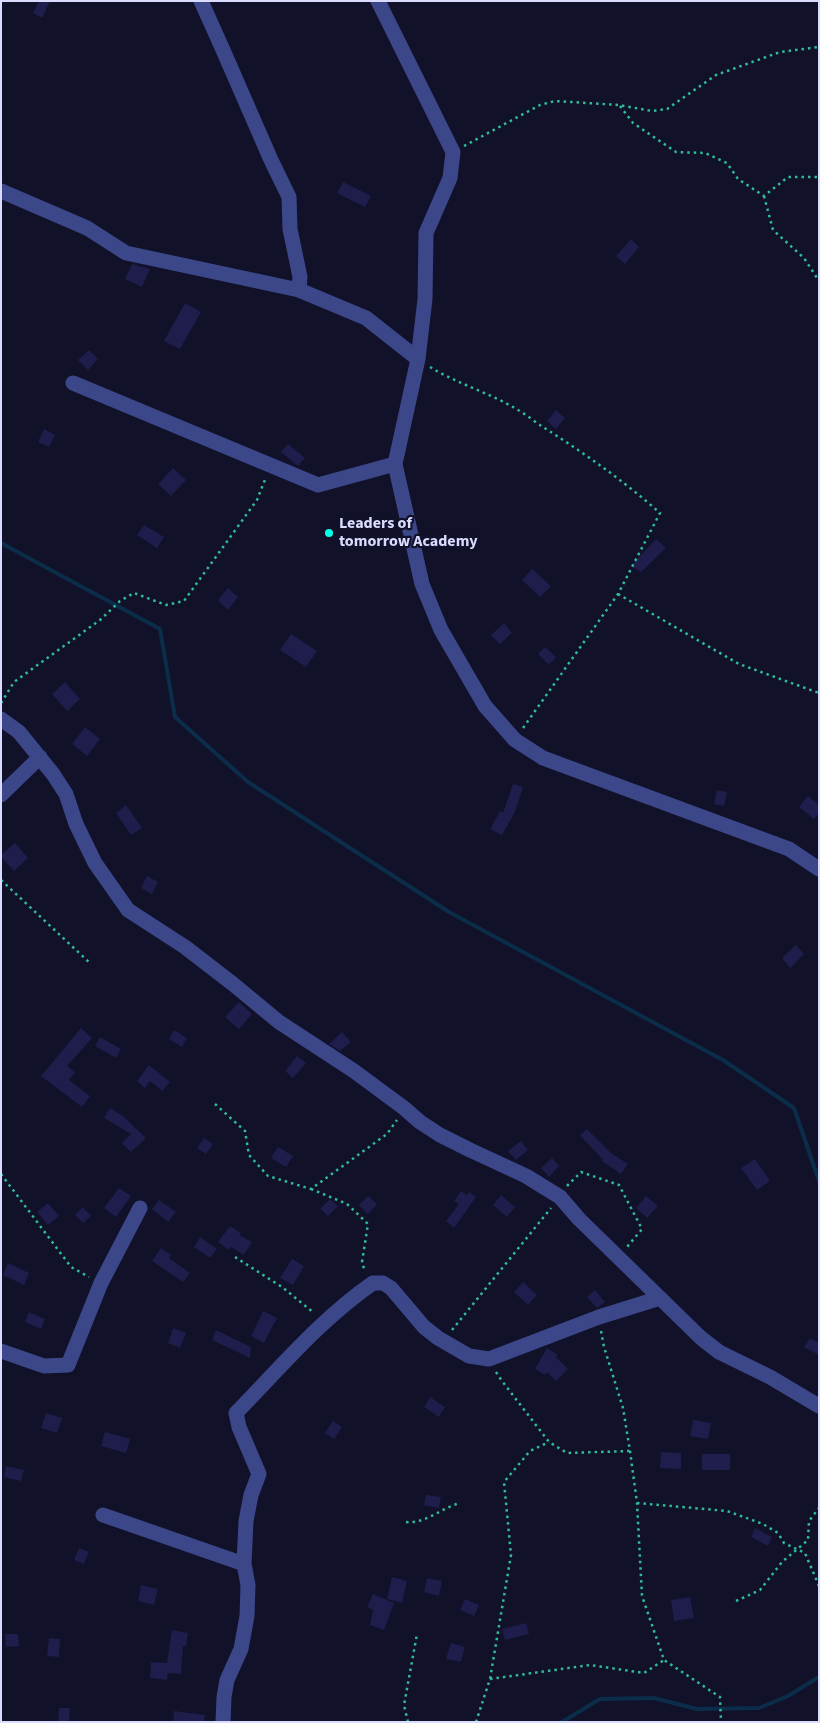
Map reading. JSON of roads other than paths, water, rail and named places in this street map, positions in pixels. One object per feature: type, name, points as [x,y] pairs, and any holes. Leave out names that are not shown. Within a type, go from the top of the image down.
[{"type":"street","points":[[201,1],[289,197],[290,229],[300,277],[299,290]]},
{"type":"street","points":[[378,1],[453,152],[450,178],[426,233],[425,298],[418,359],[395,464],[422,584],[440,630],[485,706],[514,740],[543,758],[789,849],[819,869]]},
{"type":"street","points":[[1,191],[87,228],[126,253],[299,290],[366,318],[418,359]]},
{"type":"street","points":[[73,383],[318,485],[395,464]]},
{"type":"street","points":[[1,719],[19,732],[40,757],[66,794],[76,824],[95,863],[128,910],[185,947],[234,984],[279,1022],[354,1071],[420,1122],[440,1135],[526,1176],[560,1197],[579,1219],[701,1338],[719,1352],[770,1377],[819,1406]]},
{"type":"street","points":[[1,796],[40,757]]},
{"type":"street","points":[[1,1351],[44,1366],[68,1365],[101,1283],[140,1208]]},
{"type":"street","points":[[223,1722],[227,1680],[240,1649],[247,1616],[248,1585],[244,1564],[246,1521],[251,1495],[258,1474],[239,1427],[236,1413],[289,1356],[325,1322],[369,1286],[377,1282],[391,1288],[424,1328],[438,1338],[469,1356],[489,1360],[599,1317],[660,1298]]},
{"type":"street","points":[[103,1515],[244,1564]]},
{"type":"waterway","points":[[1,543],[160,629],[175,717],[248,782],[449,912],[723,1060],[794,1108],[819,1181]]},
{"type":"waterway","points":[[562,1722],[600,1699],[654,1698],[697,1709],[759,1708],[788,1696],[819,1677]]},
{"type":"place","name":"Leaders of tomorrow Academy","points":[[329,533]]}]
